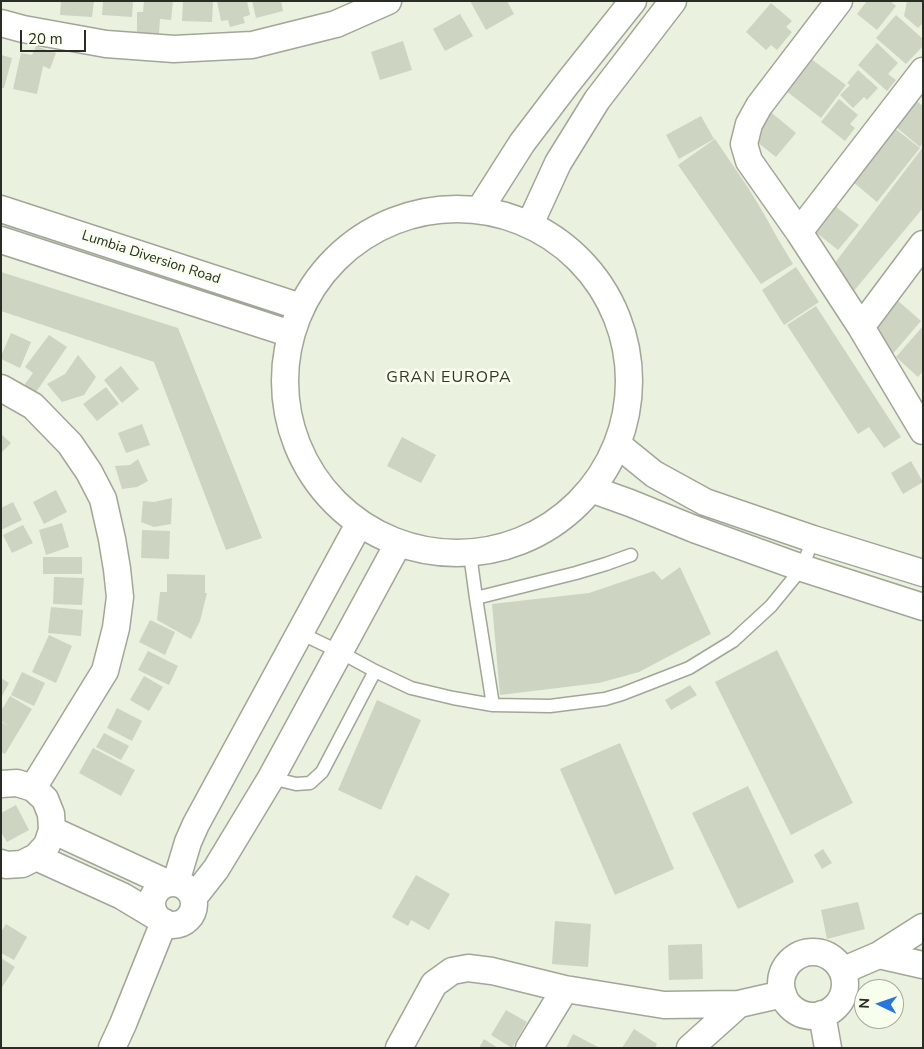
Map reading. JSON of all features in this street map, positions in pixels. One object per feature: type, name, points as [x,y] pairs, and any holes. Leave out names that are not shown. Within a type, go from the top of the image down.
[{"type":"street","points":[[1,23],[106,44],[174,49],[252,45],[336,24],[388,1]]},
{"type":"street","points":[[480,209],[522,143],[634,1]]},
{"type":"street","points":[[530,224],[558,163],[597,100],[673,1]]},
{"type":"street","points":[[839,1],[759,106],[750,124],[744,144],[749,161],[799,232],[921,424]]},
{"type":"street","points":[[799,232],[923,71]]},
{"type":"street","name":"Lumbia Diversion Road","points":[[1,209],[301,307]]},
{"type":"street","points":[[480,209],[530,224],[573,253],[605,293],[609,301],[625,342],[629,394],[618,444],[592,490],[557,522],[516,544],[470,554],[434,553],[398,544],[359,524],[322,489],[296,445],[285,395],[291,334],[301,307],[334,259],[377,227],[427,210],[480,209]]},
{"type":"street","points":[[1,240],[291,334]]},
{"type":"street","points":[[861,327],[923,244]]},
{"type":"street","points":[[1,388],[33,406],[70,444],[89,472],[103,499],[105,507],[112,538],[120,597],[116,628],[105,671],[33,788]]},
{"type":"street","points":[[618,444],[654,474],[705,502],[814,540],[923,573]]},
{"type":"street","points":[[592,490],[802,568],[923,607]]},
{"type":"street","points":[[179,888],[188,842],[196,824],[359,524]]},
{"type":"street","points":[[160,919],[153,910],[153,902],[155,894],[160,887],[179,888],[216,869],[271,778],[398,544]]},
{"type":"street","points":[[1,784],[17,783],[33,788],[48,806],[51,814],[52,830],[47,845],[36,857],[22,864],[6,865],[1,863]]},
{"type":"street","points":[[36,857],[122,896],[171,924],[179,924],[192,914],[194,906],[179,888],[52,830]]},
{"type":"street","points":[[112,1048],[123,1024],[160,919]]},
{"type":"street","points":[[844,975],[851,967],[879,955],[923,927]]},
{"type":"street","points":[[817,952],[829,955],[838,964],[844,975],[845,987],[841,999],[834,1008],[822,1014],[810,1016],[798,1012],[789,1004],[783,994],[782,981],[785,969],[793,959],[804,953],[817,952]]},
{"type":"street","points":[[879,955],[923,965]]},
{"type":"street","points":[[399,1048],[434,984],[452,971],[468,968],[492,971],[565,989],[664,1005],[739,1004],[783,994]]},
{"type":"street","points":[[529,1048],[565,989]]},
{"type":"street","points":[[690,1048],[739,1004]]},
{"type":"street","points":[[822,1014],[828,1048]]},
{"type":"lane","points":[[300,633],[411,688],[453,698],[493,705],[550,706],[605,699],[689,668],[733,640],[772,606],[802,568],[814,540]]},
{"type":"lane","points":[[470,554],[493,705]]},
{"type":"lane","points":[[476,598],[584,571],[630,555]]},
{"type":"lane","points":[[271,778],[296,784],[310,783],[322,772],[375,671]]},
{"type":"building","points":[[61,1],[94,1],[92,17],[60,15]]},
{"type":"building","points":[[103,1],[133,1],[132,17],[102,15]]},
{"type":"building","points":[[144,1],[173,1],[171,20],[160,19],[159,34],[137,33],[137,12],[143,12]]},
{"type":"building","points":[[183,1],[213,1],[212,22],[182,21]]},
{"type":"building","points":[[217,1],[247,1],[250,15],[243,17],[245,23],[230,27],[228,20],[221,21]]},
{"type":"building","points":[[252,1],[281,1],[283,11],[256,18]]},
{"type":"building","points":[[470,1],[507,1],[514,14],[486,30]]},
{"type":"building","points":[[867,1],[890,1],[896,6],[877,30],[857,14]]},
{"type":"building","points":[[907,1],[923,1],[923,23],[918,28],[904,16]]},
{"type":"building","points":[[771,3],[792,21],[786,27],[792,32],[777,50],[771,45],[766,50],[746,32]]},
{"type":"building","points":[[460,14],[473,36],[445,51],[433,29]]},
{"type":"building","points":[[896,15],[923,39],[923,46],[906,64],[876,38]]},
{"type":"building","points":[[403,41],[412,70],[380,80],[371,52]]},
{"type":"building","points":[[877,43],[898,63],[888,74],[896,80],[887,91],[858,65]]},
{"type":"building","points":[[36,46],[56,53],[50,69],[43,66],[37,94],[13,89],[21,53],[32,55]]},
{"type":"building","points":[[1,55],[12,58],[4,88],[1,88]]},
{"type":"building","points":[[810,58],[846,85],[821,118],[785,90]]},
{"type":"building","points":[[858,70],[878,88],[867,100],[864,97],[853,108],[840,95],[850,85],[847,83]]},
{"type":"building","points":[[839,99],[858,115],[850,124],[855,128],[845,141],[821,122]]},
{"type":"building","points":[[917,101],[923,106],[923,143],[920,147],[896,127]]},
{"type":"building","points":[[767,109],[796,133],[776,157],[747,134]]},
{"type":"building","points":[[701,116],[714,139],[679,159],[666,135]]},
{"type":"building","points":[[889,124],[920,148],[877,202],[847,177]]},
{"type":"building","points":[[715,139],[749,189],[793,264],[761,284],[678,165]]},
{"type":"building","points":[[923,147],[923,208],[853,292],[828,272]]},
{"type":"building","points":[[829,201],[859,225],[838,250],[808,226]]},
{"type":"building","points":[[796,267],[819,302],[784,325],[762,290]]},
{"type":"building","points":[[1,272],[178,328],[262,538],[226,550],[154,362],[1,311]]},
{"type":"building","points":[[889,293],[921,321],[890,357],[867,323]]},
{"type":"building","points":[[816,306],[901,437],[884,448],[869,427],[858,434],[787,325]]},
{"type":"building","points":[[923,326],[923,371],[918,377],[896,357]]},
{"type":"building","points":[[11,333],[31,342],[20,368],[1,359]]},
{"type":"building","points":[[49,335],[67,347],[34,395],[22,388],[33,373],[25,367]]},
{"type":"building","points":[[78,355],[96,377],[84,395],[62,402],[47,384],[65,374]]},
{"type":"building","points":[[121,366],[139,389],[122,403],[104,380]]},
{"type":"building","points":[[106,387],[119,404],[97,421],[83,404]]},
{"type":"building","points":[[142,424],[150,445],[126,453],[118,433]]},
{"type":"building","points":[[1,434],[11,443],[1,453]]},
{"type":"building","points":[[402,437],[436,455],[421,483],[387,466]]},
{"type":"building","points":[[138,459],[148,481],[137,487],[122,489],[115,466],[130,465]]},
{"type":"building","points":[[911,461],[923,482],[903,494],[891,473]]},
{"type":"building","points":[[56,490],[67,512],[44,524],[33,502]]},
{"type":"building","points":[[172,498],[171,524],[154,527],[141,522],[143,501],[154,502]]},
{"type":"building","points":[[13,502],[22,520],[1,530],[1,508]]},
{"type":"building","points":[[62,523],[69,547],[46,555],[39,530]]},
{"type":"building","points":[[23,525],[33,543],[12,553],[3,535]]},
{"type":"building","points":[[142,530],[170,531],[169,559],[141,558]]},
{"type":"building","points":[[43,557],[82,557],[82,574],[43,574]]},
{"type":"building","points":[[680,567],[711,634],[639,672],[599,683],[500,695],[492,604],[589,593],[654,571],[662,580]]},
{"type":"building","points":[[167,574],[205,575],[205,593],[207,593],[200,621],[191,639],[157,620],[160,592],[167,592]]},
{"type":"building","points":[[54,577],[84,578],[82,605],[53,604]]},
{"type":"building","points":[[51,607],[83,610],[81,636],[48,633]]},
{"type":"building","points":[[150,620],[175,632],[165,655],[139,642]]},
{"type":"building","points":[[49,635],[72,646],[56,683],[32,672]]},
{"type":"building","points":[[777,650],[853,803],[791,835],[715,682]]},
{"type":"building","points":[[148,651],[178,666],[169,685],[138,670]]},
{"type":"building","points":[[22,672],[45,683],[34,706],[11,695]]},
{"type":"building","points":[[144,676],[163,687],[149,711],[130,700]]},
{"type":"building","points":[[1,678],[9,683],[1,698]]},
{"type":"building","points":[[690,685],[697,695],[671,710],[665,700]]},
{"type":"building","points":[[10,696],[32,709],[5,754],[1,752],[1,722],[9,726],[1,721],[1,711]]},
{"type":"building","points":[[377,700],[421,720],[381,810],[338,790]]},
{"type":"building","points":[[117,708],[142,721],[132,741],[107,728]]},
{"type":"building","points":[[104,733],[129,746],[121,760],[96,747]]},
{"type":"building","points":[[620,743],[674,869],[615,895],[560,769]]},
{"type":"building","points":[[93,748],[135,770],[121,796],[79,773]]},
{"type":"building","points":[[748,786],[794,882],[738,909],[692,813]]},
{"type":"building","points":[[16,805],[29,830],[7,842],[1,832],[1,813]]},
{"type":"building","points":[[823,849],[832,863],[822,869],[814,855]]},
{"type":"building","points":[[416,875],[450,894],[429,930],[411,920],[408,926],[392,917]]},
{"type":"building","points":[[858,902],[865,929],[827,939],[821,910]]},
{"type":"building","points":[[555,921],[591,924],[588,967],[552,964]]},
{"type":"building","points":[[6,924],[27,937],[14,960],[1,953],[1,932]]},
{"type":"building","points":[[702,944],[703,979],[669,980],[668,945]]},
{"type":"building","points":[[1,958],[15,967],[1,989]]},
{"type":"building","points":[[506,1010],[527,1022],[512,1048],[491,1035]]},
{"type":"building","points":[[634,1029],[657,1044],[655,1048],[622,1048]]},
{"type":"building","points":[[573,1034],[600,1048],[566,1048]]},
{"type":"building","points":[[484,1039],[498,1048],[479,1048]]},
{"type":"district","name":"GRAN EUROPA","points":[[449,378]]}]
